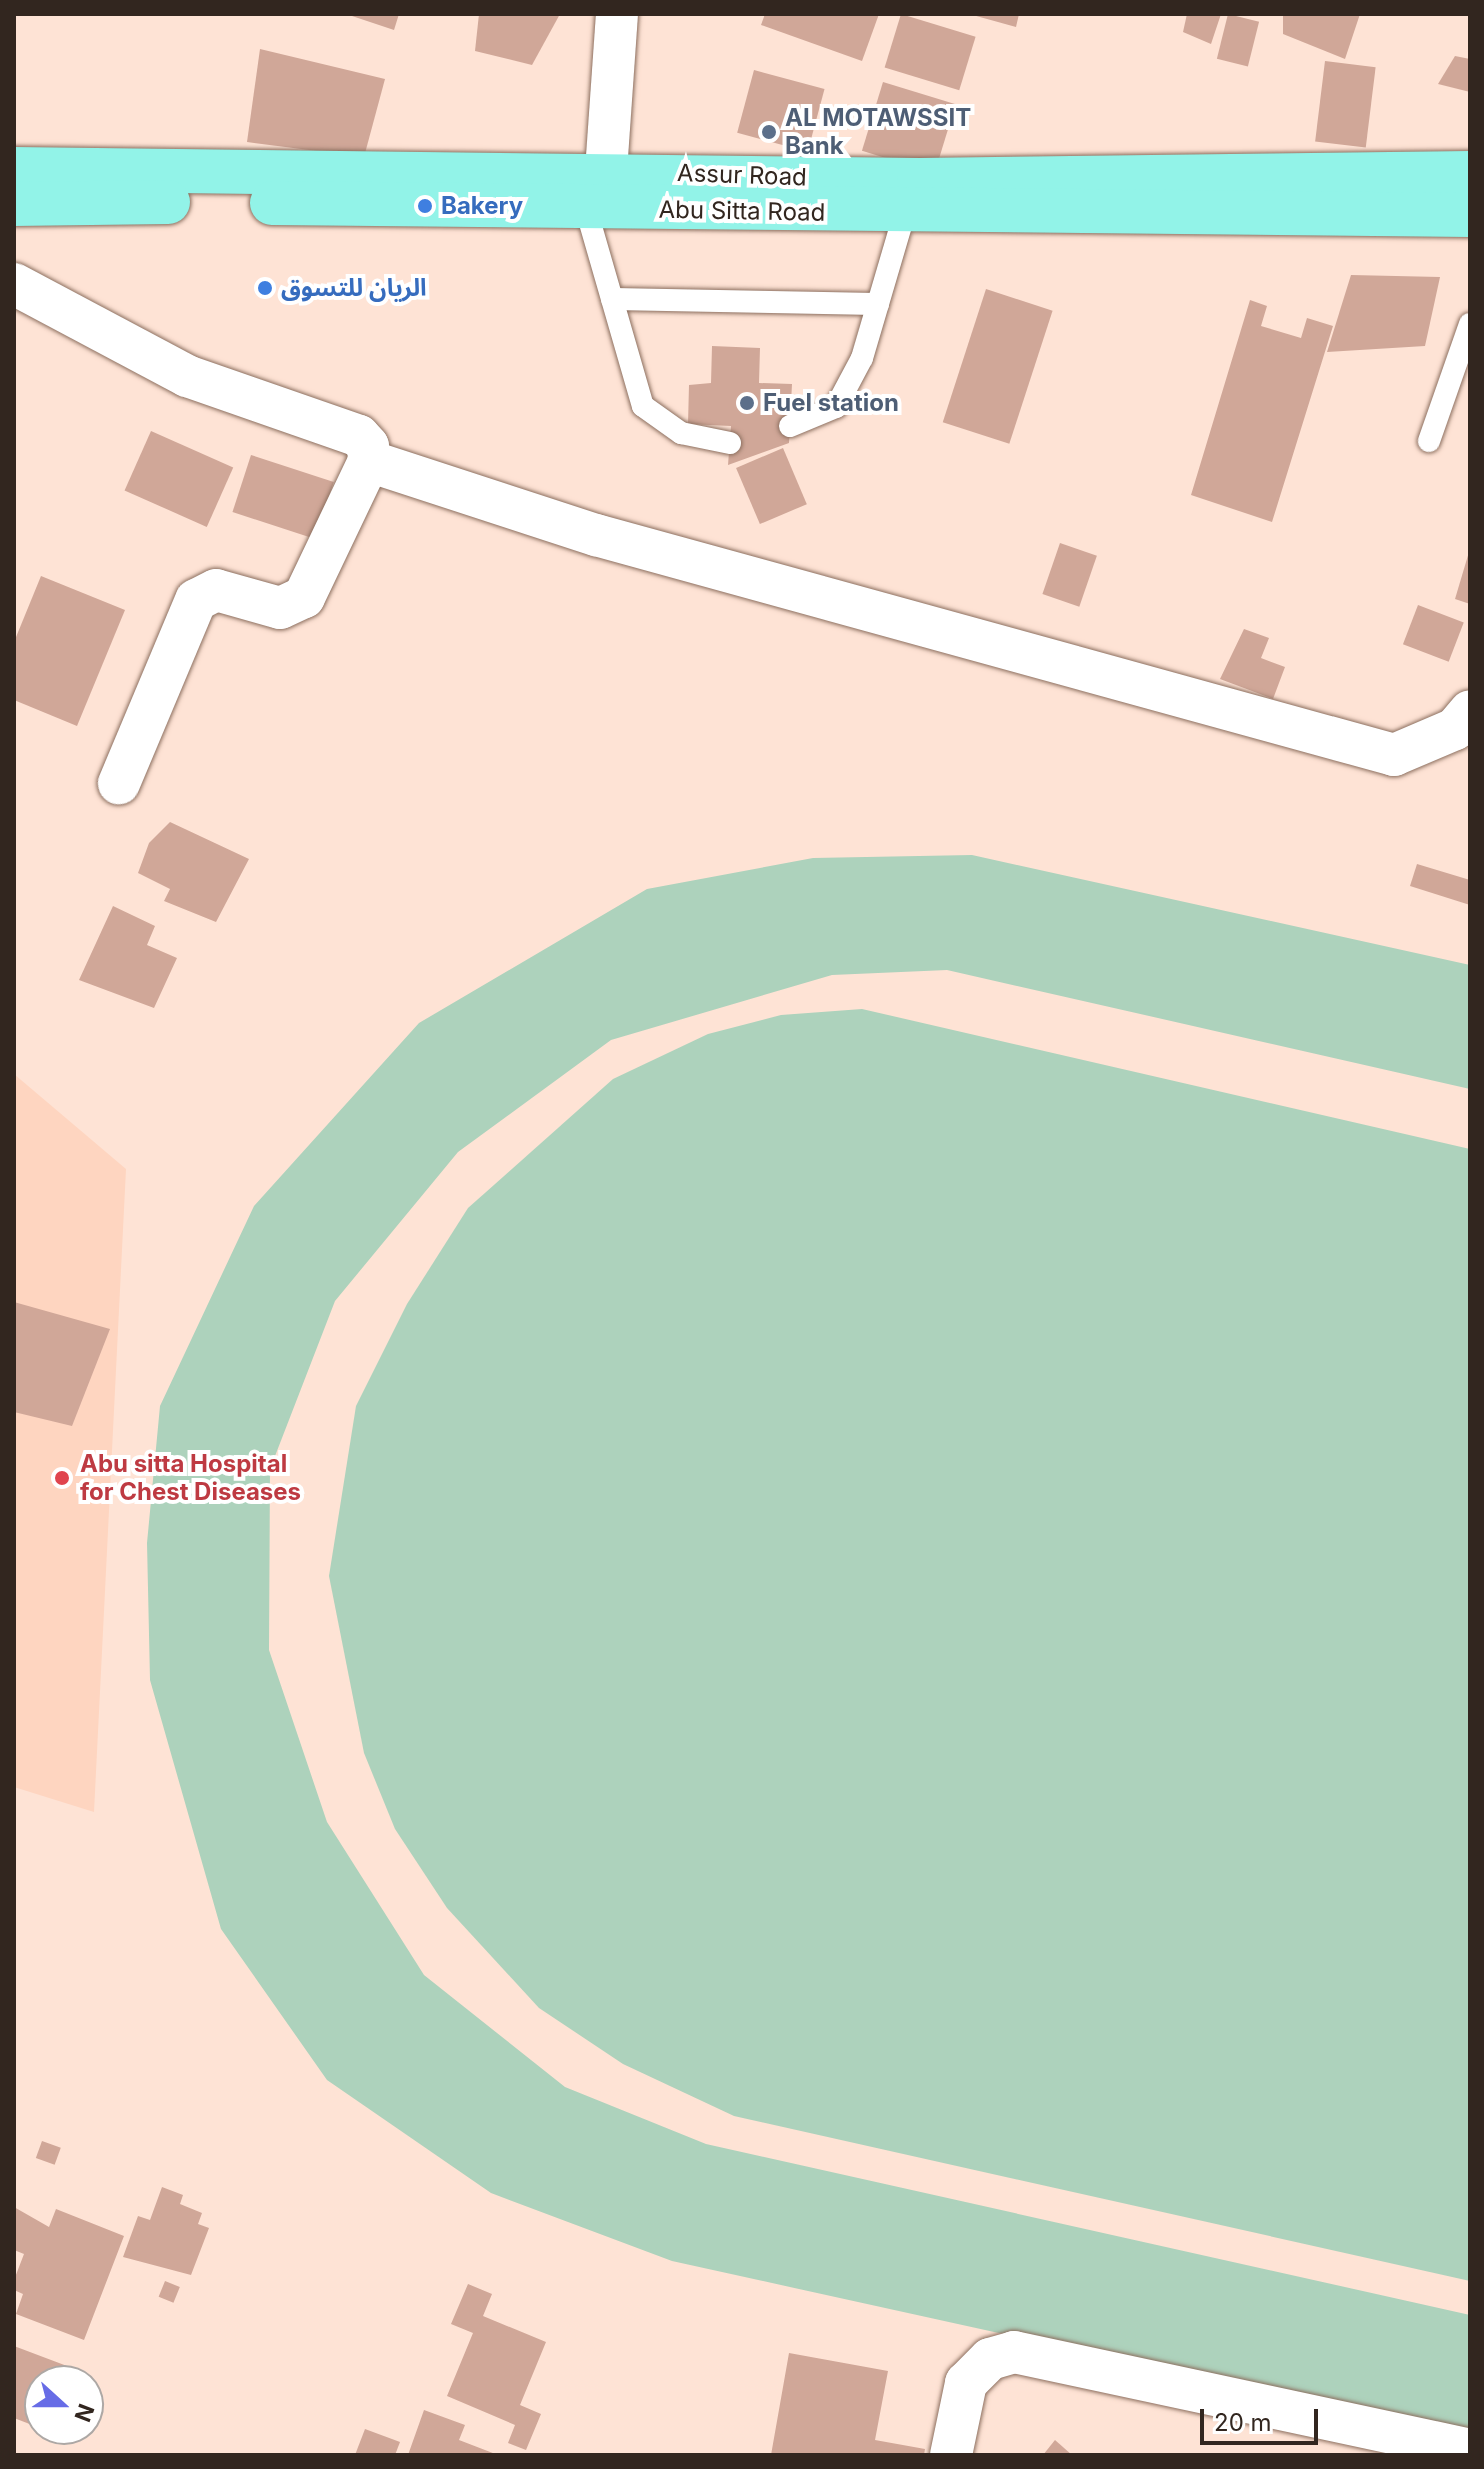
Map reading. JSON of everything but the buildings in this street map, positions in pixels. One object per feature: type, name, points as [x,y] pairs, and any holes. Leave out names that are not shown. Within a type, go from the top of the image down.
[{"type":"main road","name":"Assur Road","points":[[14,169],[606,171],[1100,195],[1470,173]]},
{"type":"main road","name":"Abu Sitta Road","points":[[14,204],[905,212],[1100,195],[1470,215]]},
{"type":"street","points":[[606,171],[617,14]]},
{"type":"street","points":[[14,284],[187,376],[359,436],[369,461],[304,597],[280,608],[216,590],[196,600],[119,783]]},
{"type":"street","points":[[369,461],[596,535],[1394,755],[1455,729],[1470,711]]},
{"type":"street","points":[[951,2455],[966,2383],[990,2359],[1014,2352],[1470,2450]]},
{"type":"lane","points":[[586,209],[643,406],[681,433],[730,443]]},
{"type":"lane","points":[[790,426],[836,407],[862,358],[905,212]]},
{"type":"lane","points":[[612,299],[878,304]]},
{"type":"lane","points":[[1429,441],[1470,324]]},
{"type":"shaded area","name":"Abu sitta Hospital for Chest Diseases","points":[[14,1074],[126,1169],[94,1812],[14,1787]]},
{"type":"green space","points":[[972,855],[1470,965],[1470,1089],[947,970],[832,975],[611,1040],[458,1152],[335,1301],[270,1469],[269,1650],[327,1822],[424,1975],[565,2087],[706,2144],[1470,2315],[1470,2437],[672,2261],[491,2193],[327,2080],[221,1929],[150,1680],[147,1543],[160,1406],[254,1206],[419,1023],[647,889],[813,858]]},
{"type":"green space","points":[[862,1009],[1470,1149],[1470,2281],[734,2116],[623,2064],[539,2008],[447,1908],[395,1829],[364,1753],[329,1576],[356,1406],[407,1304],[468,1208],[613,1079],[708,1034],[781,1015]]},
{"type":"place","name":"AL MOTAWSSIT Bank","points":[[769,132]]},
{"type":"place","name":"Bakery","points":[[425,206]]},
{"type":"place","name":"الريان للتسوق","points":[[265,288]]},
{"type":"place","name":"Fuel station","points":[[747,403]]},
{"type":"place","name":"Abu sitta Hospital for Chest Diseases","points":[[62,1478]]}]
